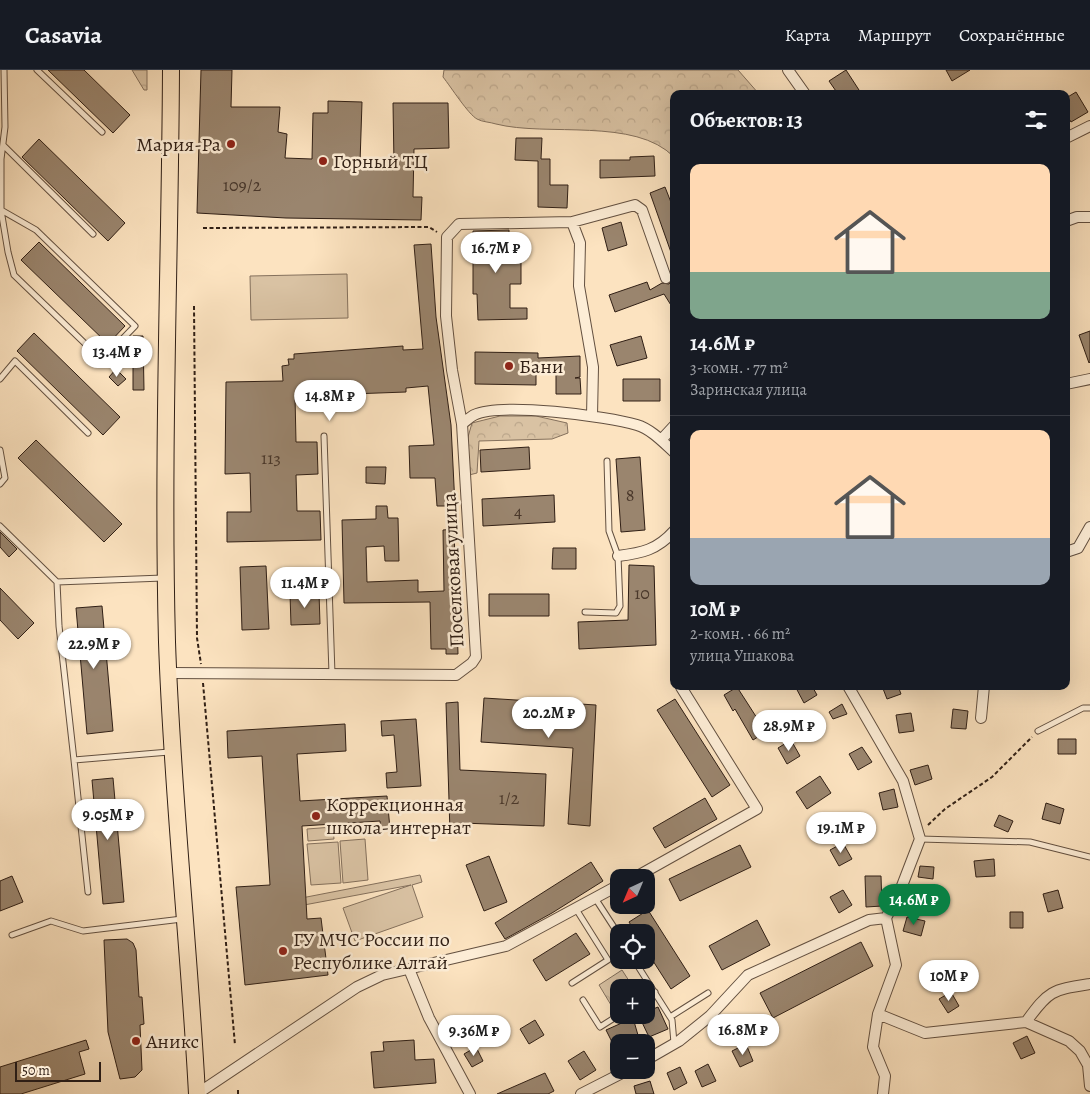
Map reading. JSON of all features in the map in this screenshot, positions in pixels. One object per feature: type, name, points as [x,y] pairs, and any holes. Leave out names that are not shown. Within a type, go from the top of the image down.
[{"type":"main road","points":[[171,70],[166,578],[168,673],[197,1094]]},
{"type":"street","points":[[788,70],[801,90]]},
{"type":"street","points":[[1070,136],[1090,126]]},
{"type":"street","points":[[666,278],[642,210],[635,205],[572,222],[459,224],[447,237],[446,316],[452,370],[462,424],[475,414],[515,409],[592,416],[639,425],[670,448]]},
{"type":"street","points":[[1070,220],[1077,217],[1090,217]]},
{"type":"street","points":[[572,222],[580,244],[579,286],[593,366],[592,416]]},
{"type":"street","points":[[1070,383],[1090,379]]},
{"type":"street","name":"Поселковая улица","points":[[168,673],[456,674],[472,663],[476,657],[462,424]]},
{"type":"street","points":[[661,440],[670,430]]},
{"type":"street","points":[[1070,551],[1078,548],[1090,527]]},
{"type":"street","points":[[618,556],[644,553],[655,548],[670,535]]},
{"type":"street","points":[[650,869],[757,809],[683,690]]},
{"type":"street","points":[[850,690],[903,780],[919,837],[900,891],[886,918],[896,965],[878,1014],[874,1047],[886,1076],[883,1094]]},
{"type":"street","points":[[981,718],[984,690]]},
{"type":"street","points":[[197,1094],[357,987],[382,975],[506,946],[610,890]]},
{"type":"street","points":[[655,1055],[674,1044],[710,1016],[748,976],[869,920],[886,918]]},
{"type":"street","points":[[409,969],[429,1018],[470,1094]]},
{"type":"street","points":[[1026,1022],[1044,997],[1063,988],[1090,984]]},
{"type":"street","points":[[878,1014],[925,1033],[1026,1022],[1069,1041],[1080,1051],[1088,1065],[1090,1086]]},
{"type":"street","points":[[581,1094],[610,1079]]},
{"type":"lane","points":[[0,210],[36,230],[134,326],[102,360],[14,275],[0,210],[3,145],[6,127],[4,70]]},
{"type":"lane","points":[[37,70],[102,132]]},
{"type":"lane","points":[[3,145],[93,234]]},
{"type":"lane","points":[[0,379],[15,362],[88,432]]},
{"type":"lane","points":[[324,436],[332,674]]},
{"type":"lane","points":[[0,450],[5,478],[0,484]]},
{"type":"lane","points":[[585,612],[616,613],[620,606],[618,556],[609,531],[607,461]]},
{"type":"lane","points":[[0,526],[57,582],[59,626],[88,892]]},
{"type":"lane","points":[[57,582],[166,578]]},
{"type":"lane","points":[[1038,731],[1083,708],[1090,708]]},
{"type":"lane","points":[[74,760],[172,752]]},
{"type":"lane","points":[[919,837],[1030,842],[1090,857]]},
{"type":"lane","points":[[595,898],[612,924]]},
{"type":"lane","points":[[572,983],[608,960],[576,909]]},
{"type":"lane","points":[[12,935],[51,921],[83,931],[185,919]]},
{"type":"lane","points":[[655,992],[670,1017],[674,1044]]},
{"type":"lane","points":[[670,1017],[708,993]]},
{"type":"lane","points":[[583,1000],[600,1027],[610,1021]]},
{"type":"path","points":[[203,228],[429,227],[447,237]]},
{"type":"path","points":[[919,837],[944,809],[992,777],[1038,731]]},
{"type":"green space","points":[[132,70],[147,70],[147,90],[144,90]]},
{"type":"green space","points":[[444,70],[738,70],[756,90],[670,90],[670,154],[657,145],[637,137],[614,132],[517,128],[479,120],[469,112],[443,77]]},
{"type":"green space","points":[[347,274],[348,318],[251,320],[250,276]]},
{"type":"green space","points":[[500,416],[536,416],[567,423],[568,433],[552,439],[479,441],[477,473],[469,475],[466,444],[472,423]]},
{"type":"green space","points":[[333,827],[334,839],[308,841],[307,829]]},
{"type":"green space","points":[[365,839],[368,880],[343,883],[340,841]]},
{"type":"green space","points":[[338,842],[341,883],[311,885],[307,844]]},
{"type":"green space","points":[[420,875],[422,882],[412,885],[423,917],[355,941],[343,908],[411,885],[288,908],[286,901]]},
{"type":"green space","points":[[622,970],[628,979],[610,979],[610,1003],[599,985]]},
{"type":"building","points":[[48,70],[84,70],[130,115],[113,133]]},
{"type":"building","points":[[201,70],[232,70],[231,107],[280,107],[278,132],[287,134],[285,158],[312,159],[313,113],[328,113],[328,101],[362,102],[360,163],[394,164],[393,103],[448,103],[449,148],[414,149],[413,197],[422,197],[421,220],[286,218],[197,213]]},
{"type":"building","points":[[846,70],[859,90],[835,90],[829,81]]},
{"type":"building","points":[[946,70],[970,70],[952,81]]},
{"type":"building","points":[[1076,92],[1088,112],[1071,122],[1070,120],[1070,96]]},
{"type":"building","points":[[516,138],[542,138],[541,159],[550,159],[550,185],[568,185],[567,208],[538,207],[538,161],[515,160]]},
{"type":"building","points":[[39,139],[125,223],[108,241],[22,157]]},
{"type":"building","points":[[654,156],[655,176],[600,178],[600,160],[630,160],[630,157]]},
{"type":"building","points":[[665,187],[670,200],[670,250],[650,193]]},
{"type":"building","points":[[621,222],[627,245],[608,251],[602,228]]},
{"type":"building","points":[[509,230],[509,238],[521,238],[521,284],[510,284],[510,308],[527,308],[527,319],[478,320],[477,294],[473,294],[473,231]]},
{"type":"building","points":[[39,242],[125,326],[108,344],[21,260]]},
{"type":"building","points":[[431,244],[436,317],[451,425],[455,506],[437,506],[435,478],[410,478],[409,446],[434,445],[428,386],[406,388],[406,392],[295,396],[296,442],[317,442],[318,474],[296,475],[297,511],[320,511],[321,540],[227,542],[227,512],[251,512],[250,473],[225,474],[226,382],[283,381],[282,366],[289,365],[288,359],[294,359],[294,354],[403,346],[403,350],[423,349],[414,245]]},
{"type":"building","points":[[647,282],[650,290],[662,283],[669,284],[670,282],[670,304],[664,294],[615,312],[609,295]]},
{"type":"building","points":[[1090,331],[1090,362],[1089,363],[1079,335]]},
{"type":"building","points":[[34,333],[120,417],[103,435],[17,351]]},
{"type":"building","points":[[133,336],[143,336],[144,390],[133,390]]},
{"type":"building","points":[[641,336],[647,358],[617,366],[610,345]]},
{"type":"building","name":"Бани","points":[[475,352],[538,353],[538,358],[580,356],[580,377],[575,378],[580,378],[581,394],[556,394],[556,374],[536,374],[536,385],[475,384]]},
{"type":"building","points":[[116,369],[126,379],[118,386],[109,377]]},
{"type":"building","points":[[623,379],[660,379],[660,401],[623,401]]},
{"type":"building","points":[[36,440],[122,524],[104,542],[18,458]]},
{"type":"building","points":[[529,447],[530,469],[481,472],[480,450]]},
{"type":"building","points":[[640,457],[645,530],[621,532],[616,459]]},
{"type":"building","points":[[366,467],[386,467],[385,484],[366,483]]},
{"type":"building","points":[[554,495],[555,522],[483,526],[482,499]]},
{"type":"building","points":[[376,506],[387,506],[388,518],[398,518],[399,561],[385,561],[384,546],[366,547],[367,582],[418,580],[418,592],[444,591],[443,530],[454,529],[458,654],[446,654],[446,649],[431,649],[430,602],[344,603],[342,520],[376,519]]},
{"type":"building","points":[[0,532],[17,549],[9,557],[0,547]]},
{"type":"building","points":[[553,548],[576,548],[576,569],[552,569]]},
{"type":"building","points":[[629,565],[654,566],[656,645],[579,649],[578,622],[628,620]]},
{"type":"building","points":[[266,566],[269,629],[242,630],[240,567]]},
{"type":"building","points":[[0,588],[34,623],[18,639],[0,620]]},
{"type":"building","points":[[319,593],[320,624],[291,625],[290,594]]},
{"type":"building","points":[[489,594],[549,594],[549,616],[489,616]]},
{"type":"building","points":[[102,606],[113,731],[87,734],[76,608]]},
{"type":"building","points":[[732,690],[739,690],[766,732],[753,740],[735,709],[733,711],[724,695]]},
{"type":"building","points":[[797,690],[814,690],[817,695],[804,703]]},
{"type":"building","points":[[884,690],[900,690],[901,694],[887,699]]},
{"type":"building","points":[[484,698],[596,705],[590,826],[568,824],[573,748],[481,742]]},
{"type":"building","points":[[675,699],[730,785],[712,797],[657,710]]},
{"type":"building","points":[[458,702],[460,770],[546,774],[544,826],[461,823],[461,833],[450,833],[446,703]]},
{"type":"building","points":[[842,704],[847,714],[833,719],[829,712]]},
{"type":"building","points":[[953,709],[968,711],[966,729],[951,728]]},
{"type":"building","points":[[911,713],[914,731],[899,733],[896,715]]},
{"type":"building","points":[[416,719],[421,786],[387,788],[386,773],[397,772],[394,735],[382,736],[381,721]]},
{"type":"building","points":[[345,724],[346,751],[297,754],[300,801],[387,796],[390,829],[381,830],[380,821],[302,826],[307,919],[321,918],[328,975],[245,985],[236,887],[270,885],[262,756],[228,758],[227,731]]},
{"type":"building","points":[[1058,739],[1076,739],[1076,754],[1058,754]]},
{"type":"building","points":[[791,740],[800,756],[787,764],[778,748]]},
{"type":"building","points":[[862,747],[872,762],[858,770],[849,754]]},
{"type":"building","points":[[928,765],[932,779],[915,785],[910,770]]},
{"type":"building","points":[[820,776],[831,793],[807,809],[796,792]]},
{"type":"building","points":[[113,778],[124,902],[103,904],[92,780]]},
{"type":"building","points":[[894,789],[898,807],[883,810],[879,793]]},
{"type":"building","points":[[705,798],[717,819],[665,848],[653,828]]},
{"type":"building","points":[[1046,803],[1064,809],[1060,824],[1042,819]]},
{"type":"building","points":[[999,815],[1013,821],[1008,832],[994,826]]},
{"type":"building","points":[[843,843],[852,859],[839,866],[830,850]]},
{"type":"building","points":[[740,845],[751,867],[680,901],[669,879]]},
{"type":"building","points":[[489,856],[507,902],[484,911],[466,865]]},
{"type":"building","points":[[994,859],[995,876],[976,877],[974,861]]},
{"type":"building","points":[[591,862],[603,881],[552,913],[505,939],[495,923]]},
{"type":"building","points":[[920,866],[934,867],[933,879],[918,877]]},
{"type":"building","points":[[12,876],[23,902],[0,911],[0,881]]},
{"type":"building","points":[[865,876],[881,876],[882,906],[866,907]]},
{"type":"building","points":[[843,890],[852,905],[839,913],[830,897]]},
{"type":"building","points":[[1058,890],[1063,908],[1048,912],[1043,894]]},
{"type":"building","points":[[1010,912],[1023,912],[1023,928],[1010,928]]},
{"type":"building","points":[[642,914],[651,914],[690,976],[671,989],[655,964],[655,924],[630,924],[629,922]]},
{"type":"building","points":[[907,917],[925,921],[921,936],[903,931]]},
{"type":"building","points":[[757,920],[770,945],[722,970],[709,946]]},
{"type":"building","points":[[576,933],[590,954],[546,981],[533,960]]},
{"type":"building","points":[[127,939],[133,943],[136,950],[139,997],[142,997],[144,1024],[140,1025],[142,1070],[135,1077],[120,1079],[108,1032],[104,940]]},
{"type":"building","points":[[861,942],[873,966],[773,1018],[760,993]]},
{"type":"building","points":[[951,992],[959,1006],[948,1013],[939,999]]},
{"type":"building","points":[[658,1007],[668,1029],[655,1034],[648,1034],[643,1024],[655,1024],[655,1008]]},
{"type":"building","points":[[535,1020],[544,1035],[529,1044],[520,1029]]},
{"type":"building","points":[[620,1024],[635,1024],[638,1034],[610,1034],[610,1038],[606,1030]]},
{"type":"building","points":[[1027,1036],[1035,1053],[1021,1059],[1013,1043]]},
{"type":"building","points":[[86,1040],[89,1049],[79,1052],[85,1074],[21,1094],[0,1094],[0,1067]]},
{"type":"building","points":[[414,1040],[415,1060],[434,1059],[436,1083],[374,1088],[371,1052],[384,1051],[383,1042]]},
{"type":"building","points":[[746,1044],[753,1061],[740,1067],[732,1051]]},
{"type":"building","points":[[476,1047],[483,1061],[472,1067],[464,1054]]},
{"type":"building","points":[[584,1051],[596,1070],[580,1080],[568,1061]]},
{"type":"building","points":[[708,1064],[716,1081],[702,1087],[695,1071]]},
{"type":"building","points":[[680,1067],[687,1083],[674,1090],[667,1073]]},
{"type":"building","points":[[545,1073],[554,1091],[548,1094],[497,1094]]},
{"type":"building","points":[[650,1081],[654,1094],[636,1094],[634,1086]]},
{"type":"place","name":"Мария-Ра","points":[[231,144]]},
{"type":"place","name":"Горный ТЦ","points":[[323,161]]},
{"type":"place","name":"Бани","points":[[509,366]]},
{"type":"place","name":"Коррекционная школа-интернат","points":[[316,816]]},
{"type":"place","name":"ГУ МЧС России по Республике Алтай","points":[[283,951]]},
{"type":"place","name":"Аникс","points":[[136,1041]]}]
